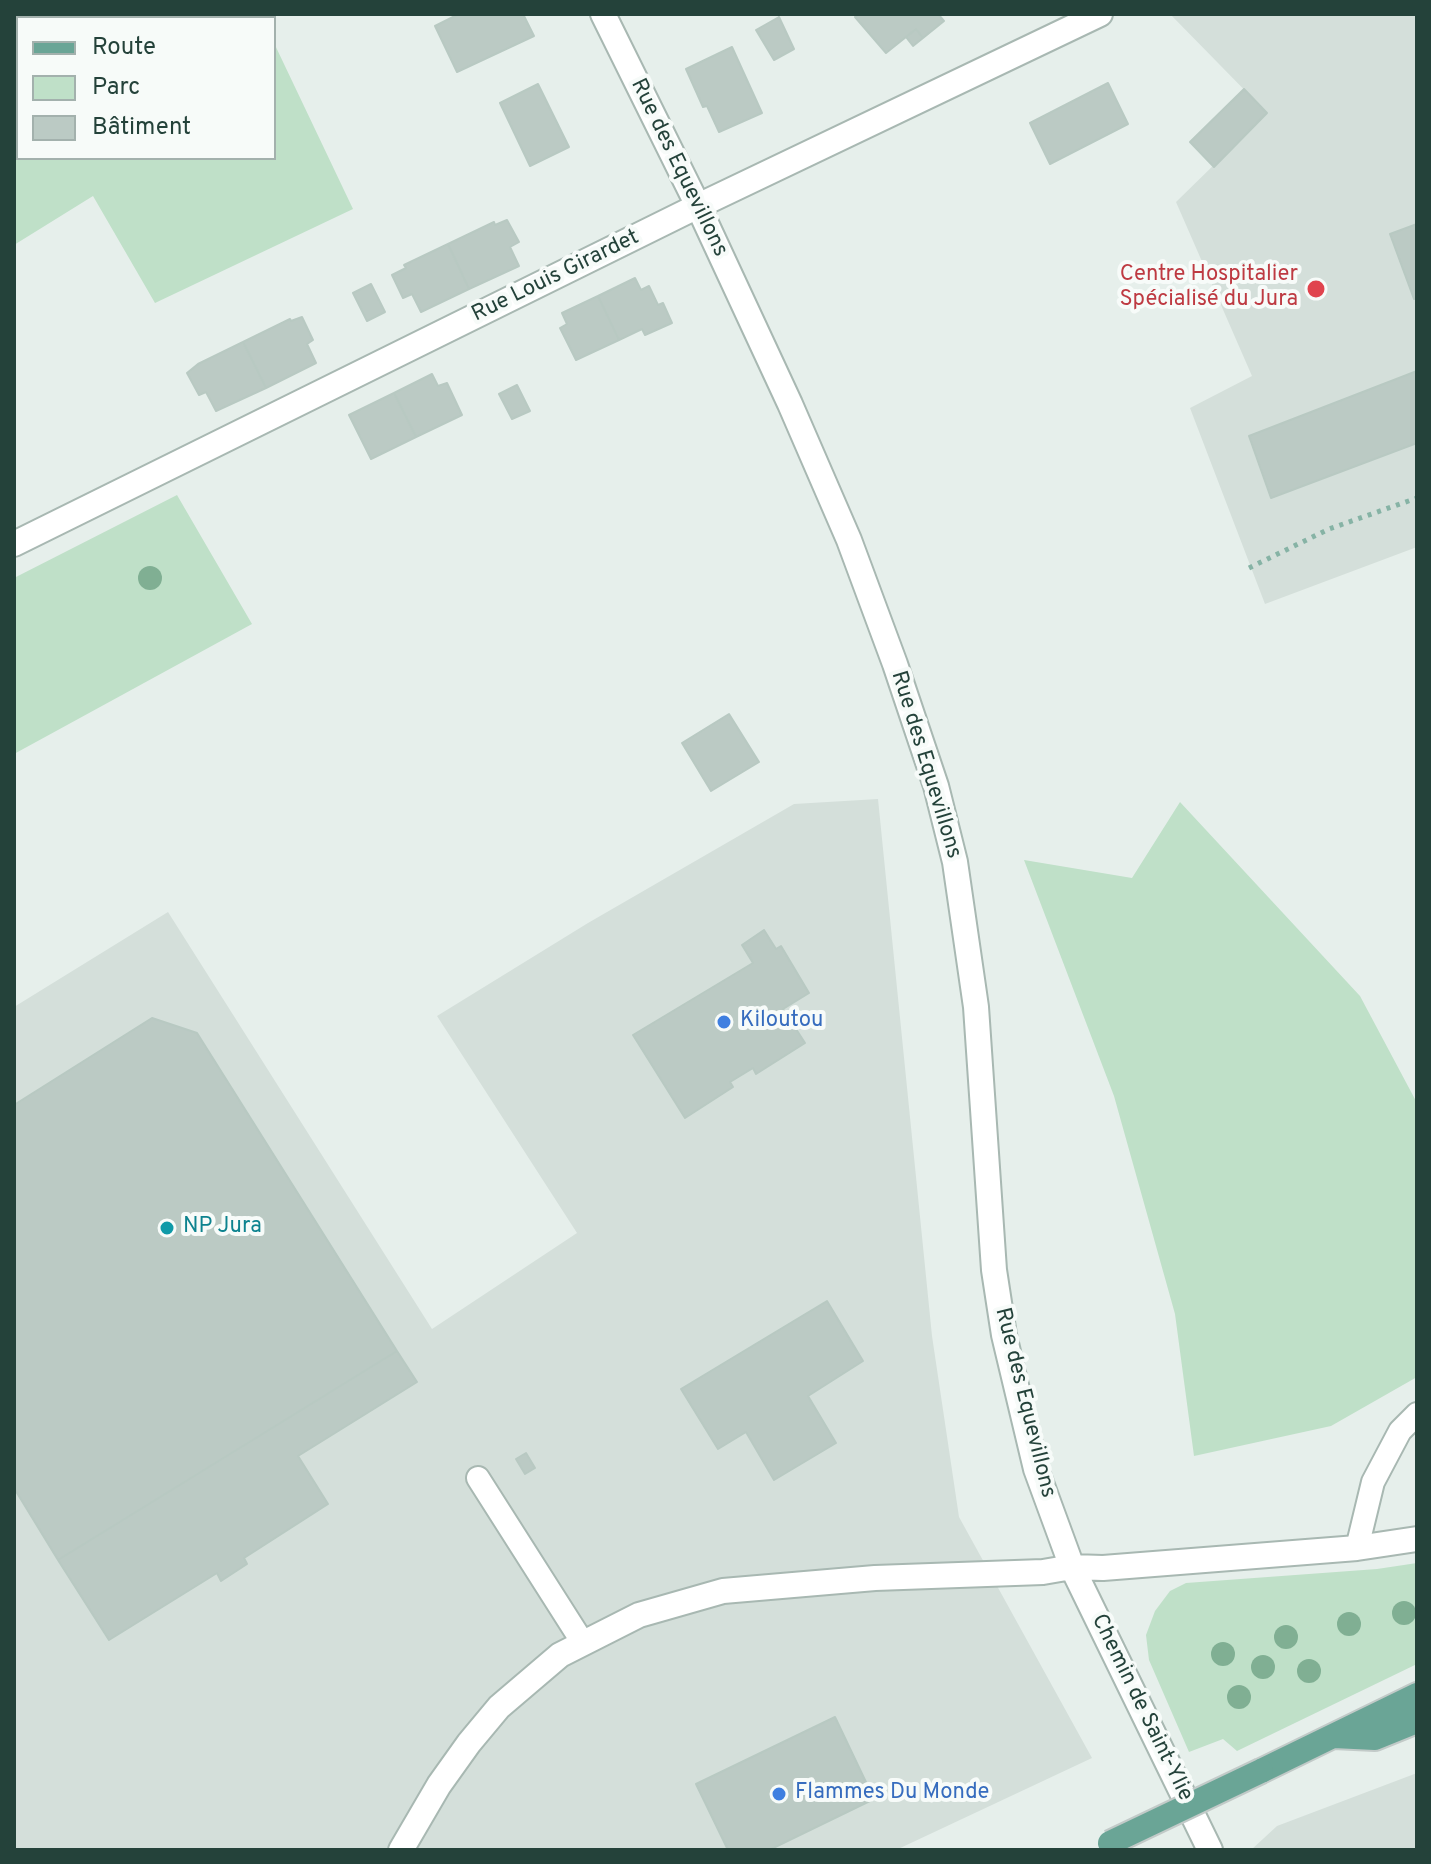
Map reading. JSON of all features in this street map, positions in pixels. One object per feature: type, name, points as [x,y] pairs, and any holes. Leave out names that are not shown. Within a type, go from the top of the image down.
[{"type":"main road","points":[[1103,1846],[1417,1695]]},
{"type":"main road","points":[[1331,1736],[1375,1738],[1417,1721]]},
{"type":"street","name":"Rue des Equevillons","points":[[603,14],[698,206],[849,540],[936,786],[955,862],[975,993],[994,1270],[1004,1335],[1036,1469],[1072,1567]]},
{"type":"street","name":"Rue Louis Girardet","points":[[14,544],[698,206],[1100,14]]},
{"type":"street","points":[[401,1850],[439,1785],[499,1707],[560,1655],[639,1615],[723,1591],[875,1578],[1103,1568],[1357,1548],[1417,1539]]},
{"type":"street","name":"Chemin de Saint-Ylie","points":[[1072,1567],[1210,1850]]},
{"type":"lane","points":[[1357,1548],[1373,1482],[1400,1431],[1417,1414]]},
{"type":"lane","points":[[478,1478],[583,1643]]},
{"type":"path","points":[[1249,568],[1329,529],[1417,498]]},
{"type":"shaded area","name":"Centre Hospitalier Spécialisé du Jura","points":[[1170,14],[1417,14],[1417,547],[1265,604],[1190,408],[1252,376],[1176,202],[1267,113]]},
{"type":"shaded area","points":[[878,799],[932,1336],[959,1517],[1092,1758],[896,1850],[14,1850],[14,1007],[168,912],[432,1329],[577,1233],[437,1016],[588,923],[794,804]]},
{"type":"shaded area","points":[[1417,1773],[1417,1850],[1251,1850],[1277,1826]]},
{"type":"green space","points":[[260,14],[261,16],[96,16]]},
{"type":"green space","points":[[276,47],[353,209],[155,303],[93,196],[14,245],[14,56],[16,160],[276,160]]},
{"type":"green space","points":[[177,495],[252,624],[14,754],[14,578]]},
{"type":"green space","points":[[1180,802],[1360,996],[1417,1103],[1417,1377],[1331,1426],[1194,1456],[1175,1314],[1114,1096],[1024,860],[1132,878]]},
{"type":"green space","points":[[1417,1563],[1417,1664],[1237,1751],[1223,1739],[1189,1752],[1149,1660],[1146,1635],[1155,1611],[1170,1591],[1186,1583],[1377,1569]]},
{"type":"building","points":[[459,14],[523,14],[534,36],[457,72],[435,26]]},
{"type":"building","points":[[858,14],[938,14],[944,21],[923,38],[916,29],[886,53],[855,17]]},
{"type":"building","points":[[779,17],[794,49],[774,60],[756,30]]},
{"type":"building","points":[[916,29],[923,38],[913,46],[906,37]]},
{"type":"building","points":[[732,47],[762,113],[719,132],[707,106],[703,107],[686,69]]},
{"type":"building","points":[[1108,83],[1128,124],[1050,164],[1030,123]]},
{"type":"building","points":[[538,84],[569,147],[530,166],[500,103]]},
{"type":"building","points":[[1244,89],[1267,113],[1214,167],[1190,142]]},
{"type":"building","points":[[507,220],[519,242],[510,247],[519,266],[469,289],[448,244],[494,222],[495,225]]},
{"type":"building","points":[[1417,224],[1417,298],[1414,299],[1390,234]]},
{"type":"building","points":[[448,244],[469,289],[421,312],[412,294],[403,298],[392,275],[406,268],[404,265]]},
{"type":"building","points":[[635,278],[641,290],[649,286],[658,305],[663,303],[672,323],[645,335],[642,329],[619,340],[598,296]]},
{"type":"building","points":[[371,284],[385,312],[367,321],[353,293]]},
{"type":"building","points":[[598,296],[619,340],[576,360],[560,328],[567,324],[562,313]]},
{"type":"building","points":[[302,317],[313,340],[307,344],[316,363],[266,388],[243,342],[290,319]]},
{"type":"building","points":[[243,342],[266,388],[216,411],[206,392],[199,395],[187,373],[198,364]]},
{"type":"building","points":[[1417,371],[1417,443],[1271,498],[1249,436]]},
{"type":"building","points":[[432,374],[438,386],[447,383],[462,415],[416,437],[394,393]]},
{"type":"building","points":[[517,385],[530,411],[512,419],[499,394]]},
{"type":"building","points":[[394,393],[416,437],[371,459],[349,415]]},
{"type":"building","points":[[729,714],[759,762],[711,791],[682,743]]},
{"type":"building","name":"Kiloutou","points":[[764,930],[776,949],[781,946],[809,993],[783,1009],[805,1043],[756,1074],[753,1068],[730,1082],[733,1087],[685,1118],[633,1035],[753,963],[742,945]]},
{"type":"building","name":"NP Jura","points":[[152,1018],[197,1033],[397,1351],[58,1560],[14,1488],[14,1105]]},
{"type":"building","points":[[827,1301],[863,1361],[808,1396],[836,1443],[774,1480],[746,1432],[718,1449],[681,1389]]},
{"type":"building","points":[[397,1351],[417,1382],[298,1456],[328,1504],[244,1558],[247,1564],[221,1581],[217,1573],[109,1640],[58,1560]]},
{"type":"building","points":[[526,1453],[535,1468],[525,1474],[516,1459]]},
{"type":"building","points":[[835,1717],[874,1799],[769,1850],[728,1850],[696,1784]]},
{"type":"place","name":"Centre Hospitalier Spécialisé du Jura","points":[[1316,289]]},
{"type":"place","name":"Kiloutou","points":[[724,1022]]},
{"type":"place","name":"NP Jura","points":[[167,1228]]},
{"type":"place","name":"Flammes Du Monde","points":[[779,1794]]}]
